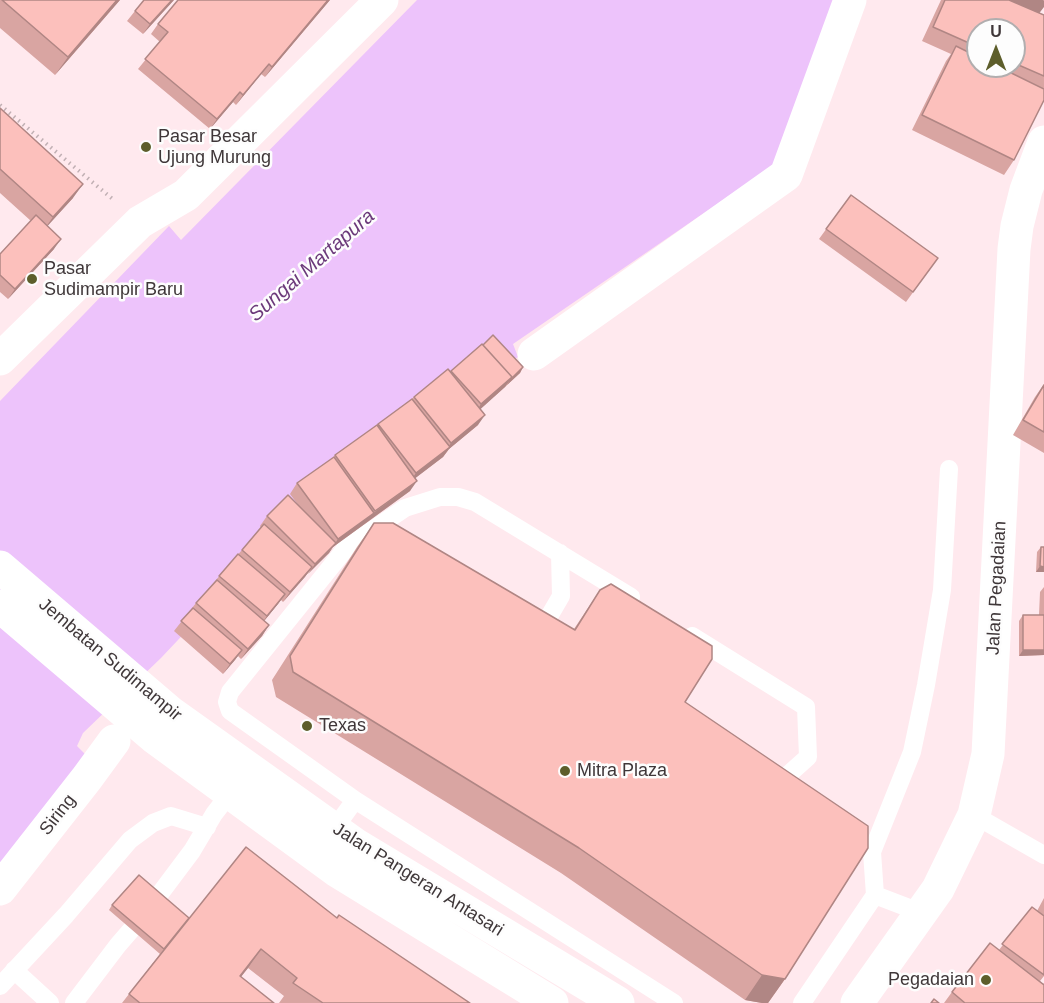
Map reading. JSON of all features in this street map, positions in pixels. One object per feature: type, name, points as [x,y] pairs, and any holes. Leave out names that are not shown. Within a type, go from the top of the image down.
[{"type":"main road","points":[[0,359],[140,222],[186,195],[382,0]]},
{"type":"main road","points":[[534,354],[786,175],[850,0]]},
{"type":"main road","name":"Jalan Pegadaian","points":[[857,1003],[938,889],[974,815],[988,754],[1014,249],[1026,190],[1044,142]]},
{"type":"main road","name":"Jembatan Sudimampir","points":[[0,567],[171,713],[227,772]]},
{"type":"main road","name":"Jembatan Sudimampir","points":[[0,606],[155,738],[227,772]]},
{"type":"main road","name":"Siring","points":[[0,889],[114,741]]},
{"type":"main road","name":"Jalan Pangeran Antasari","points":[[227,772],[345,837],[618,1003]]},
{"type":"main road","name":"Jalan Pangeran Antasari","points":[[227,772],[337,871],[552,1003]]},
{"type":"main road","points":[[337,871],[345,837]]},
{"type":"lane","points":[[802,1003],[875,895],[872,852],[912,752],[924,696],[942,590],[949,469]]},
{"type":"lane","points":[[648,608],[476,502],[458,497],[440,497],[405,508],[346,548],[230,692],[227,702],[230,711],[355,800],[674,1003]]},
{"type":"lane","points":[[382,523],[402,536]]},
{"type":"lane","points":[[541,630],[561,596],[560,553]]},
{"type":"lane","points":[[678,627],[806,707],[808,757],[779,783]]},
{"type":"lane","points":[[761,771],[798,797]]},
{"type":"lane","points":[[74,1003],[192,851],[214,814],[227,772]]},
{"type":"lane","points":[[345,837],[355,800]]},
{"type":"lane","points":[[974,815],[1044,855]]},
{"type":"lane","points":[[0,986],[66,915],[130,840],[153,823],[171,816],[207,827]]},
{"type":"lane","points":[[835,824],[872,852]]},
{"type":"lane","points":[[875,895],[922,913]]},
{"type":"lane","points":[[15,970],[50,1003]]},
{"type":"path","points":[[0,105],[140,222]]},
{"type":"water","name":"Sungai Martapura","points":[[417,0],[835,0],[774,165],[513,344],[518,357],[308,502],[161,658],[83,733],[77,746],[88,757],[0,866],[0,401],[169,226],[181,240]]},
{"type":"building","points":[[2,0],[117,0],[68,57]]},
{"type":"building","points":[[144,0],[172,0],[150,24],[135,11]]},
{"type":"building","points":[[178,0],[328,0],[272,67],[269,64],[243,95],[240,92],[217,119],[145,59],[168,32],[158,24]]},
{"type":"building","points":[[945,0],[1009,0],[1044,15],[1044,76],[1026,68],[1026,18],[966,18],[966,42],[933,27]]},
{"type":"building","points":[[956,46],[966,51],[966,78],[1022,78],[1044,89],[1044,100],[1014,160],[922,115]]},
{"type":"building","points":[[0,108],[83,184],[53,217],[0,169]]},
{"type":"building","points":[[851,195],[938,258],[913,292],[826,229]]},
{"type":"building","points":[[36,215],[61,239],[15,289],[0,275],[0,254]]},
{"type":"building","points":[[493,335],[523,367],[510,380],[512,377],[483,345]]},
{"type":"building","points":[[482,344],[512,377],[481,404],[451,371]]},
{"type":"building","points":[[448,369],[485,415],[451,443],[414,397]]},
{"type":"building","points":[[1044,385],[1044,432],[1023,420]]},
{"type":"building","points":[[412,399],[450,447],[416,473],[378,424]]},
{"type":"building","points":[[377,425],[417,481],[375,511],[335,455]]},
{"type":"building","points":[[334,457],[374,513],[338,539],[297,483]]},
{"type":"building","points":[[288,495],[336,543],[315,564],[267,516]]},
{"type":"building","name":"Mitra Plaza","points":[[374,523],[393,523],[575,630],[600,590],[611,584],[712,646],[712,659],[685,702],[868,826],[868,848],[785,979],[762,975],[579,848],[293,672],[290,656]]},
{"type":"building","points":[[264,524],[312,567],[290,592],[242,550]]},
{"type":"building","points":[[1041,547],[1044,547],[1044,567],[1040,566]]},
{"type":"building","points":[[238,554],[285,594],[267,616],[219,576]]},
{"type":"building","points":[[217,580],[269,625],[248,649],[196,603]]},
{"type":"building","points":[[193,608],[242,650],[230,664],[181,621]]},
{"type":"building","points":[[1023,615],[1044,615],[1044,650],[1023,650]]},
{"type":"building","points":[[246,847],[337,918],[339,915],[470,1003],[323,1003],[293,983],[297,978],[261,949],[240,976],[274,1003],[140,1003],[129,994]]},
{"type":"building","points":[[139,875],[189,918],[164,949],[112,905]]},
{"type":"building","points":[[1032,907],[1044,916],[1044,975],[1002,944]]},
{"type":"building","points":[[990,943],[1044,985],[1044,1003],[965,1003],[952,992]]},
{"type":"place","name":"Pasar Besar Ujung Murung","points":[[146,147]]},
{"type":"place","name":"Pasar Sudimampir Baru","points":[[32,279]]},
{"type":"place","name":"Texas","points":[[307,726]]},
{"type":"place","name":"Mitra Plaza","points":[[565,771]]},
{"type":"place","name":"Pegadaian","points":[[986,980]]}]
